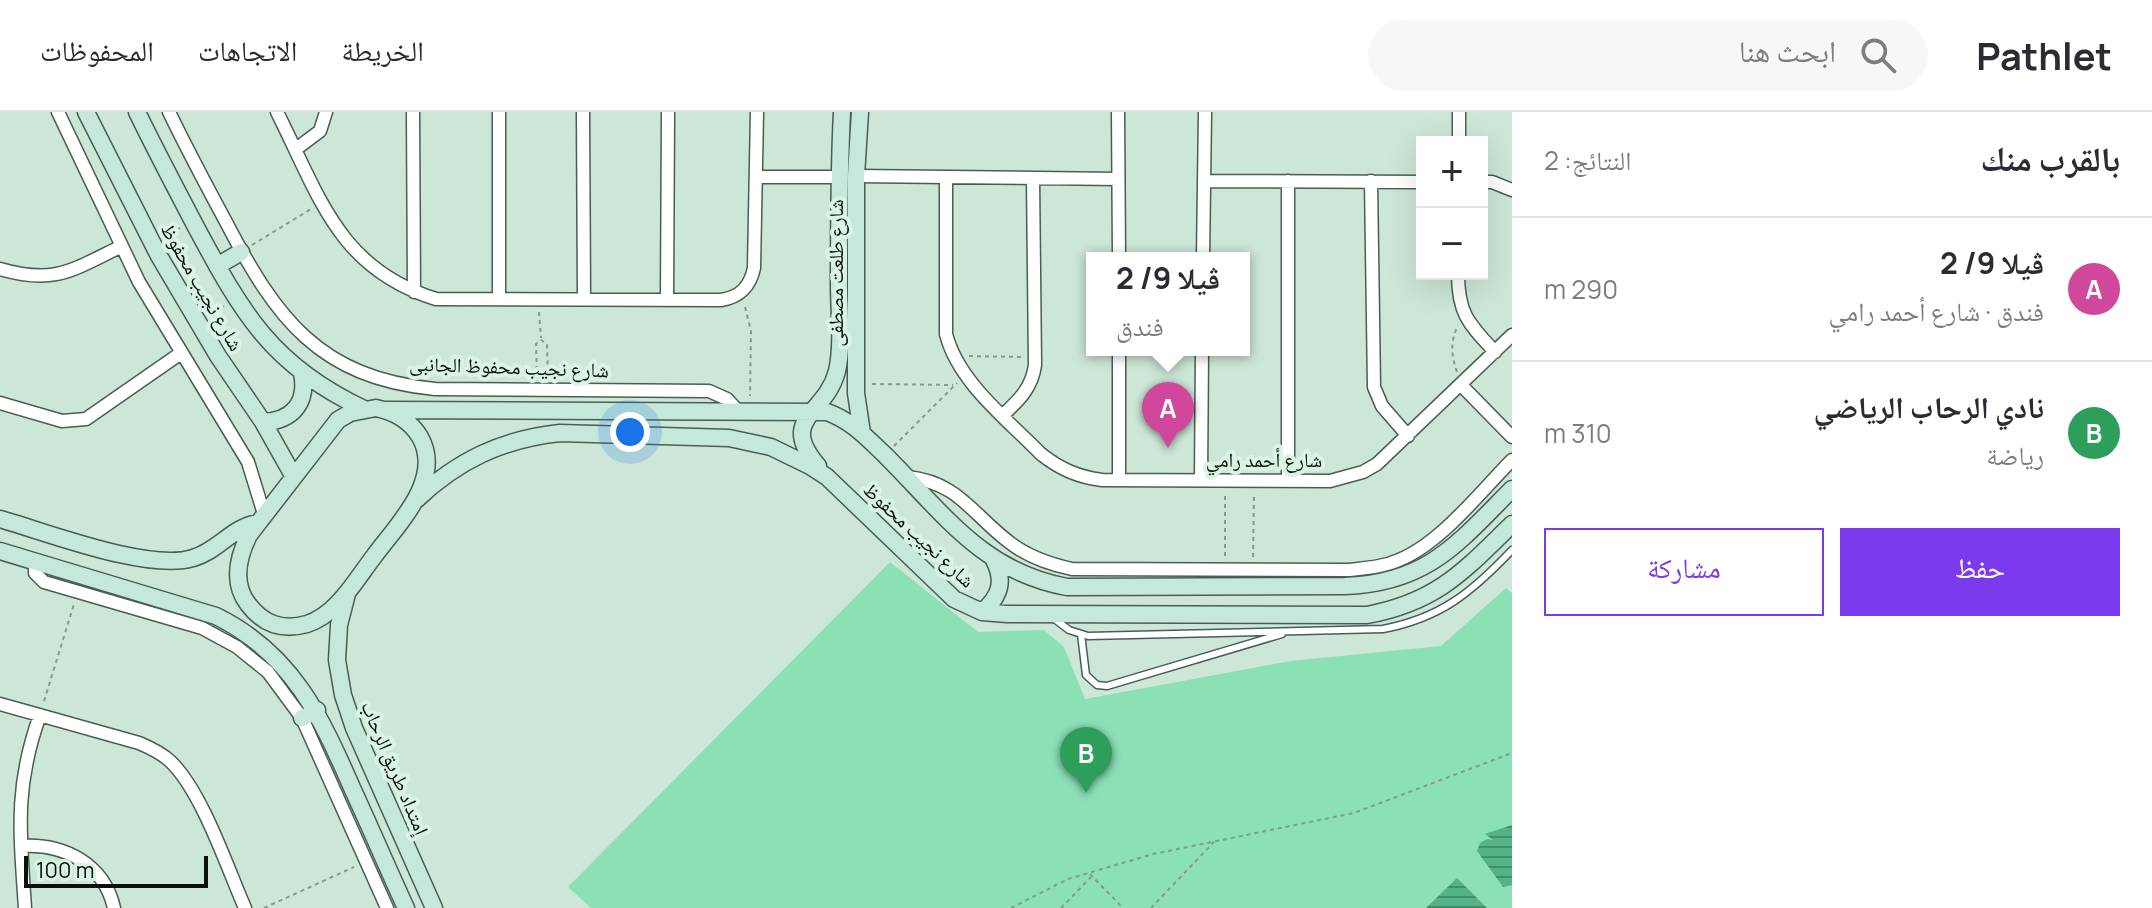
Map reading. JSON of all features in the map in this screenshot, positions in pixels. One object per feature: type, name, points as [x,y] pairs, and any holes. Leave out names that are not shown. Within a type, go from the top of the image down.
[{"type":"street","points":[[58,112],[120,247],[248,462],[255,479],[261,519]]},
{"type":"street","name":"شارع نجيب محفوظ","points":[[86,112],[152,242],[198,323],[263,422],[294,477]]},
{"type":"street","name":"شارع نجيب محفوظ","points":[[137,112],[217,266],[264,337],[302,373],[364,409],[789,414],[814,411],[839,417],[862,433],[994,560],[1029,578],[1067,587],[1345,586],[1399,578],[1447,553],[1512,489]]},
{"type":"street","name":"شارع نجيب محفوظ الجانبى","points":[[169,112],[241,252],[272,301],[299,333],[358,372],[379,380],[422,388],[709,391],[727,399],[745,413]]},
{"type":"street","points":[[277,112],[343,238],[358,255],[394,282],[414,292],[436,299],[667,300],[721,300],[740,294],[747,287],[754,268],[757,112]]},
{"type":"street","points":[[296,149],[320,131],[326,112]]},
{"type":"street","points":[[413,112],[414,292]]},
{"type":"street","points":[[499,112],[499,299]]},
{"type":"street","points":[[583,112],[584,299]]},
{"type":"street","points":[[667,300],[668,112]]},
{"type":"street","name":"شارع طلعت مصطفى","points":[[842,112],[856,403],[862,433]]},
{"type":"street","name":"شارع طلعت مصطفى","points":[[827,477],[801,440],[803,424],[828,392],[839,360],[847,176],[860,112]]},
{"type":"street","points":[[1118,112],[1119,252]]},
{"type":"street","points":[[1203,252],[1205,112]]},
{"type":"street","points":[[1459,112],[1459,136]]},
{"type":"street","points":[[756,177],[1118,179]]},
{"type":"street","name":"شارع أحمد رامي","points":[[946,177],[946,334],[953,356],[964,375],[1054,464],[1085,478],[1330,481],[1363,472],[1377,464],[1408,436],[1512,335]]},
{"type":"street","points":[[1003,415],[1029,386],[1035,357],[1033,178]]},
{"type":"street","points":[[1204,181],[1416,182]]},
{"type":"street","points":[[1288,181],[1288,481]]},
{"type":"street","points":[[1371,181],[1374,387],[1382,406],[1408,436]]},
{"type":"street","points":[[1488,182],[1512,190]]},
{"type":"street","points":[[0,269],[33,277],[50,277],[120,247]]},
{"type":"street","points":[[217,266],[241,252]]},
{"type":"street","points":[[1458,280],[1458,297],[1464,317],[1495,352]]},
{"type":"street","points":[[0,403],[62,421],[86,419],[181,353]]},
{"type":"street","points":[[1119,356],[1119,480]]},
{"type":"street","points":[[1201,480],[1202,356]]},
{"type":"street","points":[[263,422],[276,422],[297,409],[305,385],[302,373]]},
{"type":"street","points":[[1461,385],[1512,437]]},
{"type":"street","points":[[364,409],[338,420],[261,519],[241,550],[237,576],[244,599],[265,622],[308,624],[330,610],[348,591],[416,500],[426,475],[427,458],[423,442],[402,417],[387,410]]},
{"type":"street","name":"شارع نجيب محفوظ","points":[[416,500],[458,465],[507,442],[560,433],[729,438],[750,441],[791,455],[827,477],[942,590],[967,607],[982,612],[1350,623],[1367,615],[1409,605],[1447,584],[1512,524]]},
{"type":"street","points":[[907,477],[927,479],[946,486],[1027,555],[1072,569],[1349,570],[1400,560],[1423,547],[1512,460]]},
{"type":"street","points":[[0,519],[161,563],[195,558],[211,551],[233,531],[261,519]]},
{"type":"street","points":[[0,551],[156,605],[237,647],[268,672],[310,714],[387,908]]},
{"type":"street","points":[[1447,553],[1464,571]]},
{"type":"street","points":[[982,612],[992,604],[1001,583],[1000,571],[994,560]]},
{"type":"street","points":[[35,561],[39,579],[78,592],[216,616],[252,639],[292,677],[406,908]]},
{"type":"street","name":"إمتداد طريق الرحاب","points":[[348,591],[339,625],[337,660],[343,695],[354,728],[434,908]]},
{"type":"street","points":[[252,639],[265,622]]},
{"type":"street","points":[[0,704],[157,750],[171,762],[194,792],[245,908]]},
{"type":"street","points":[[25,908],[19,813],[21,779],[28,746],[40,715]]},
{"type":"street","points":[[21,846],[55,847],[85,862],[106,887],[114,908]]},
{"type":"lane","points":[[1050,615],[1069,630],[1081,634],[1289,631],[1350,623],[1396,627],[1436,614],[1460,599],[1512,550]]},
{"type":"lane","points":[[1081,634],[1086,675],[1097,685],[1107,686],[1289,631]]},
{"type":"path","points":[[241,252],[322,202]]},
{"type":"path","points":[[152,242],[193,221]]},
{"type":"path","points":[[740,294],[751,331],[745,413]]},
{"type":"path","points":[[198,323],[236,298]]},
{"type":"path","points":[[538,299],[541,340]]},
{"type":"path","points":[[1461,385],[1454,363],[1452,338],[1464,317]]},
{"type":"path","points":[[541,340],[547,344],[543,390]]},
{"type":"path","points":[[541,340],[536,344],[543,390]]},
{"type":"path","points":[[953,356],[1035,357]]},
{"type":"path","points":[[885,455],[964,375]]},
{"type":"path","points":[[856,383],[954,385]]},
{"type":"path","points":[[1225,570],[1226,480]]},
{"type":"path","points":[[1253,570],[1254,481]]},
{"type":"path","points":[[40,715],[78,592]]},
{"type":"path","points":[[1011,908],[1068,879],[1153,854],[1354,813],[1512,753]]},
{"type":"path","points":[[1151,908],[1215,841]]},
{"type":"path","points":[[264,908],[366,861]]},
{"type":"path","points":[[1061,908],[1091,874]]},
{"type":"path","points":[[1091,874],[1123,908]]},
{"type":"shaded area","points":[[890,562],[978,632],[1044,630],[1064,647],[1085,699],[1291,661],[1441,646],[1506,588],[1512,593],[1512,908],[591,908],[568,887]]},
{"type":"shaded area","points":[[1512,825],[1512,885],[1503,887],[1477,851],[1480,843],[1493,840],[1485,834]]},
{"type":"shaded area","points":[[1457,878],[1487,908],[1426,908]]},
{"type":"place","name":"ڤيلا 9/ 2","points":[[1168,448]]},
{"type":"place","name":"نادي الرحاب الرياضي","points":[[1086,793]]}]
